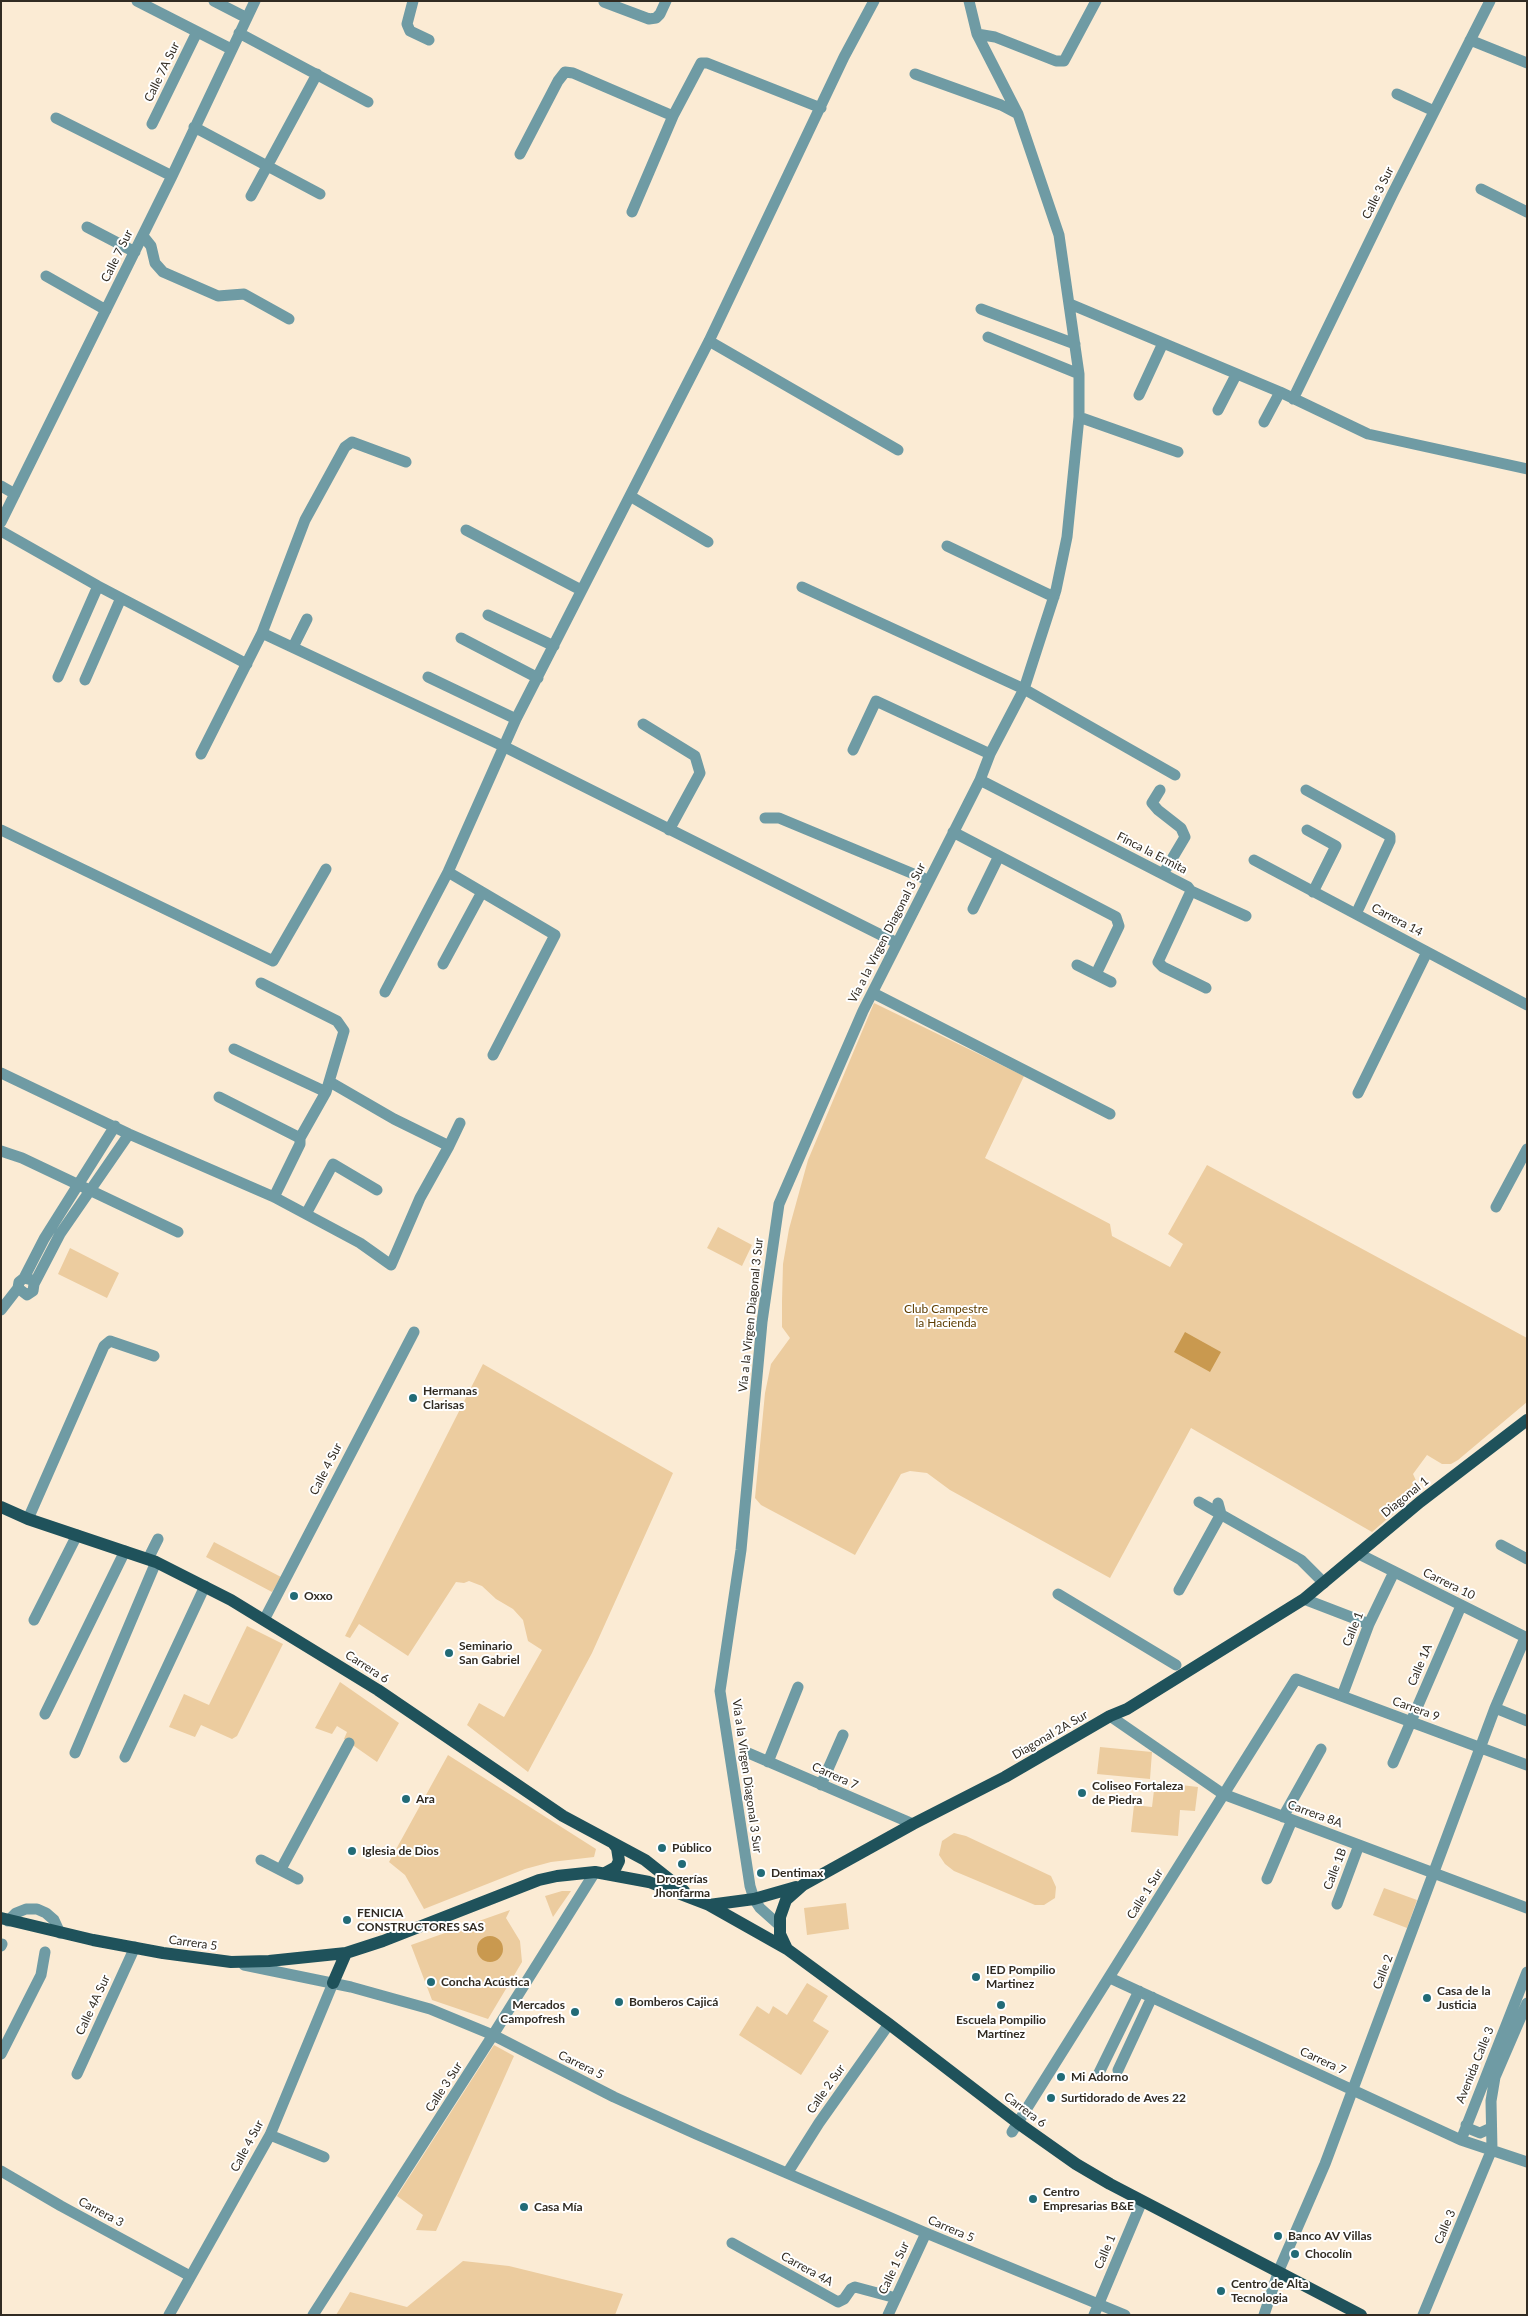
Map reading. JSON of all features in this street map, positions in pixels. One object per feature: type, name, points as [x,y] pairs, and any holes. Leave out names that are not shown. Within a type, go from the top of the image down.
[{"type":"main road","name":"Diagonal 1","points":[[1304,1599],[1420,1502],[1527,1420]]},
{"type":"main road","name":"Carrera 6","points":[[1,1507],[28,1519],[152,1561],[204,1586],[264,1620],[378,1690],[563,1816],[645,1860],[692,1898]]},
{"type":"main road","name":"Diagonal 2A Sur","points":[[803,1885],[913,1824],[1005,1778],[1110,1716],[1127,1709],[1304,1599]]},
{"type":"main road","points":[[600,1872],[611,1871],[619,1861],[620,1854],[613,1843]]},
{"type":"main road","name":"Carrera 6","points":[[231,1962],[269,1962],[346,1952],[383,1942],[539,1880],[576,1873],[600,1872],[649,1882],[709,1905],[786,1950],[889,2024],[1015,2128],[1142,2200],[1279,2270],[1361,2315]]},
{"type":"main road","points":[[709,1905],[754,1899],[803,1885]]},
{"type":"main road","points":[[786,1950],[779,1925],[780,1916],[786,1900],[803,1885]]},
{"type":"main road","name":"Carrera 5","points":[[5,1920],[60,1933],[135,1947],[231,1962]]},
{"type":"main road","points":[[333,1983],[346,1952]]},
{"type":"street","points":[[137,1],[231,49]]},
{"type":"street","points":[[214,1],[247,18]]},
{"type":"street","name":"Calle 7 Sur","points":[[1,522],[143,236],[255,1]]},
{"type":"street","points":[[413,1],[407,24],[410,31],[429,40]]},
{"type":"street","points":[[604,2],[650,19],[656,18],[660,14],[666,1]]},
{"type":"street","points":[[384,992],[448,872],[503,746],[709,341],[844,57],[874,1]]},
{"type":"street","name":"Vía a la Virgen Diagonal 3 Sur","points":[[754,1899],[737,1811],[727,1727],[720,1691],[741,1550],[762,1322],[779,1204],[873,993],[928,880],[980,780],[990,754],[1024,689],[1054,597],[1068,537],[1079,417],[1079,374],[1059,235],[1018,114],[978,34],[969,1]]},
{"type":"street","points":[[978,34],[995,37],[1056,61],[1064,61],[1096,1]]},
{"type":"street","name":"Calle 3 Sur","points":[[1294,399],[1434,111],[1490,1]]},
{"type":"street","name":"Calle 7A Sur","points":[[152,124],[198,32]]},
{"type":"street","points":[[239,34],[368,102]]},
{"type":"street","points":[[1470,40],[1527,63]]},
{"type":"street","points":[[632,212],[673,116],[701,63],[707,63],[821,108]]},
{"type":"street","points":[[520,154],[558,81],[565,72],[673,116]]},
{"type":"street","points":[[251,196],[266,165],[317,74]]},
{"type":"street","points":[[915,74],[1018,114]]},
{"type":"street","points":[[1397,94],[1434,111]]},
{"type":"street","points":[[56,118],[172,176]]},
{"type":"street","points":[[194,127],[320,194]]},
{"type":"street","points":[[1481,189],[1527,212]]},
{"type":"street","points":[[87,227],[135,252]]},
{"type":"street","points":[[143,236],[151,246],[155,263],[162,272],[218,296],[244,294],[289,318]]},
{"type":"street","points":[[46,276],[106,310]]},
{"type":"street","points":[[1070,304],[1280,392],[1368,434],[1527,469]]},
{"type":"street","points":[[981,309],[1076,344]]},
{"type":"street","points":[[988,337],[1079,374]]},
{"type":"street","points":[[709,341],[898,450]]},
{"type":"street","points":[[1139,395],[1163,343]]},
{"type":"street","points":[[1218,410],[1236,374]]},
{"type":"street","points":[[1264,422],[1280,392]]},
{"type":"street","points":[[1079,417],[1178,452]]},
{"type":"street","points":[[202,754],[262,633],[305,520],[345,447],[352,442],[406,462]]},
{"type":"street","points":[[1,486],[16,494]]},
{"type":"street","points":[[630,496],[708,542]]},
{"type":"street","points":[[1,530],[98,586],[248,664]]},
{"type":"street","points":[[466,530],[582,590]]},
{"type":"street","points":[[946,546],[1054,597]]},
{"type":"street","points":[[58,677],[98,586]]},
{"type":"street","points":[[802,587],[1024,689],[1175,775]]},
{"type":"street","points":[[85,680],[121,598]]},
{"type":"street","points":[[488,616],[554,646]]},
{"type":"street","points":[[293,648],[307,619]]},
{"type":"street","points":[[262,633],[503,746],[897,943]]},
{"type":"street","points":[[461,638],[538,678]]},
{"type":"street","points":[[428,677],[516,720]]},
{"type":"street","points":[[852,750],[876,701],[990,754]]},
{"type":"street","points":[[643,724],[695,756],[700,773],[669,830]]},
{"type":"street","name":"Finca la Ermita","points":[[980,780],[1188,887],[1191,891],[1158,962],[1163,967],[1206,988]]},
{"type":"street","points":[[1160,790],[1152,803],[1181,828],[1184,837],[1163,874]]},
{"type":"street","points":[[1306,790],[1390,836],[1390,841],[1356,914]]},
{"type":"street","points":[[765,818],[779,818],[928,880]]},
{"type":"street","points":[[1,830],[273,961],[326,869]]},
{"type":"street","points":[[1307,830],[1336,846],[1313,892]]},
{"type":"street","points":[[954,832],[1116,916],[1119,926],[1096,974]]},
{"type":"street","points":[[974,909],[999,856]]},
{"type":"street","name":"Carrera 14","points":[[1254,860],[1527,1005]]},
{"type":"street","points":[[448,872],[555,935],[493,1055]]},
{"type":"street","points":[[1191,891],[1246,916]]},
{"type":"street","points":[[443,964],[482,892]]},
{"type":"street","points":[[1358,1093],[1428,952]]},
{"type":"street","points":[[1077,965],[1111,982]]},
{"type":"street","points":[[261,983],[337,1020],[344,1031],[328,1086],[300,1138],[300,1144],[274,1198]]},
{"type":"street","points":[[873,993],[1110,1114]]},
{"type":"street","points":[[234,1049],[328,1086],[449,1146]]},
{"type":"street","points":[[1,1072],[129,1134],[274,1198],[360,1243],[391,1265],[420,1198],[460,1123]]},
{"type":"street","points":[[219,1096],[300,1138]]},
{"type":"street","points":[[1,1310],[18,1288],[19,1282],[29,1281],[47,1260],[78,1185],[115,1126]]},
{"type":"street","points":[[29,1281],[36,1254],[68,1211],[90,1191],[129,1134]]},
{"type":"street","points":[[106,1140],[119,1147]]},
{"type":"street","points":[[1496,1208],[1527,1149]]},
{"type":"street","points":[[1,1150],[22,1158],[178,1232]]},
{"type":"street","points":[[306,1214],[332,1164],[377,1190]]},
{"type":"street","points":[[36,1254],[47,1260]]},
{"type":"street","name":"Calle 4 Sur","points":[[264,1620],[414,1332]]},
{"type":"street","points":[[28,1519],[104,1346],[110,1341],[154,1356]]},
{"type":"street","points":[[1198,1502],[1302,1560],[1324,1584]]},
{"type":"street","points":[[1179,1590],[1221,1514],[1218,1503]]},
{"type":"street","points":[[34,1620],[76,1535]]},
{"type":"street","points":[[75,1752],[152,1561],[158,1539]]},
{"type":"street","points":[[1501,1546],[1527,1559]]},
{"type":"street","points":[[45,1714],[125,1551]]},
{"type":"street","name":"Carrera 10","points":[[1359,1554],[1526,1638]]},
{"type":"street","name":"Calle 1","points":[[1342,1696],[1369,1624],[1394,1572]]},
{"type":"street","points":[[125,1756],[204,1586]]},
{"type":"street","points":[[1058,1594],[1176,1665]]},
{"type":"street","points":[[1304,1599],[1369,1624]]},
{"type":"street","name":"Calle 1A","points":[[1393,1763],[1461,1606]]},
{"type":"street","name":"Calle 2","points":[[1264,2315],[1279,2270],[1325,2164],[1496,1708],[1526,1638]]},
{"type":"street","name":"Carrera 9","points":[[1296,1679],[1527,1765]]},
{"type":"street","name":"Calle 1 Sur","points":[[1015,2128],[1296,1679]]},
{"type":"street","points":[[768,1762],[798,1687]]},
{"type":"street","points":[[1496,1708],[1527,1721]]},
{"type":"street","name":"Carrera 8A","points":[[1110,1716],[1223,1794],[1527,1908]]},
{"type":"street","points":[[821,1785],[843,1734]]},
{"type":"street","points":[[281,1870],[349,1743]]},
{"type":"street","points":[[1267,1879],[1288,1818],[1321,1749]]},
{"type":"street","name":"Carrera 7","points":[[746,1752],[913,1824]]},
{"type":"street","name":"Calle 1B","points":[[1337,1904],[1359,1845]]},
{"type":"street","points":[[261,1860],[298,1879]]},
{"type":"street","name":"Calle 3 Sur","points":[[313,2315],[600,1872]]},
{"type":"street","points":[[754,1899],[768,1917],[779,1925]]},
{"type":"street","points":[[5,1920],[26,1909],[36,1909],[46,1913],[54,1920],[60,1933]]},
{"type":"street","name":"Calle 4A Sur","points":[[76,2074],[135,1947]]},
{"type":"street","points":[[1,2054],[41,1975],[45,1952]]},
{"type":"street","name":"Carrera 5","points":[[231,1962],[333,1983],[430,2009],[493,2035],[625,2102],[788,2172],[1096,2310],[1125,2315]]},
{"type":"street","name":"Avenida Calle 3","points":[[1492,2149],[1491,2101],[1495,2077],[1524,2002],[1527,1972]]},
{"type":"street","name":"Carrera 7","points":[[1110,1978],[1461,2140],[1527,2162]]},
{"type":"street","name":"Calle 4 Sur","points":[[168,2315],[270,2135],[333,1983]]},
{"type":"street","points":[[1097,2077],[1139,1992]]},
{"type":"street","points":[[1118,2070],[1152,1997]]},
{"type":"street","name":"Avenida Calle 3","points":[[1461,2140],[1466,2124],[1524,2002]]},
{"type":"street","name":"Calle 2 Sur","points":[[788,2172],[819,2123],[889,2024]]},
{"type":"street","points":[[1466,2124],[1470,2129],[1480,2133],[1491,2128]]},
{"type":"street","points":[[270,2135],[324,2157]]},
{"type":"street","name":"Calle 3","points":[[1423,2315],[1492,2149]]},
{"type":"street","name":"Carrera 3","points":[[1,2171],[190,2276]]},
{"type":"street","name":"Calle 1","points":[[1096,2310],[1142,2200]]},
{"type":"street","name":"Calle 1 Sur","points":[[888,2315],[926,2233]]},
{"type":"street","name":"Carrera 4A","points":[[732,2243],[838,2302],[844,2299],[851,2289],[855,2287],[896,2298]]},
{"type":"green space","name":"Club Campestre la Hacienda","points":[[874,1003],[1024,1076],[985,1158],[1110,1224],[1112,1236],[1170,1267],[1183,1244],[1168,1234],[1207,1165],[1527,1338],[1527,1402],[1451,1464],[1442,1464],[1427,1455],[1413,1474],[1418,1485],[1415,1495],[1372,1532],[1191,1428],[1110,1578],[950,1490],[927,1473],[910,1471],[901,1474],[855,1555],[761,1505],[755,1498],[765,1393],[771,1364],[790,1338],[782,1327],[783,1264],[789,1229],[808,1160]]},
{"type":"green space","points":[[718,1227],[752,1245],[742,1266],[707,1248]]},
{"type":"green space","points":[[70,1248],[119,1273],[107,1298],[58,1274]]},
{"type":"green space","points":[[483,1364],[673,1473],[592,1653],[528,1772],[467,1725],[479,1703],[504,1717],[542,1650],[528,1641],[523,1620],[513,1609],[496,1599],[482,1586],[469,1581],[464,1583],[456,1582],[408,1656],[359,1624],[350,1638],[345,1636]]},
{"type":"green space","points":[[214,1542],[281,1577],[272,1592],[206,1557]]},
{"type":"green space","points":[[247,1626],[283,1644],[237,1736],[232,1739],[201,1725],[195,1737],[169,1727],[184,1694],[209,1705]]},
{"type":"green space","points":[[340,1682],[399,1723],[377,1762],[344,1739],[347,1732],[337,1726],[332,1734],[315,1728]]},
{"type":"green space","points":[[1100,1747],[1152,1752],[1150,1779],[1097,1774]]},
{"type":"green space","points":[[448,1755],[596,1849],[594,1857],[551,1862],[525,1869],[424,1909],[405,1875],[389,1862]]},
{"type":"green space","points":[[1155,1782],[1198,1787],[1195,1811],[1180,1810],[1178,1836],[1131,1832],[1134,1805],[1152,1807]]},
{"type":"green space","points":[[954,1833],[966,1836],[1051,1876],[1056,1887],[1055,1898],[1044,1905],[1035,1905],[954,1871],[945,1864],[939,1855],[942,1841]]},
{"type":"green space","points":[[1384,1888],[1417,1900],[1407,1928],[1373,1915]]},
{"type":"green space","points":[[562,1891],[571,1891],[553,1917],[545,1896]]},
{"type":"green space","points":[[846,1903],[849,1929],[807,1935],[804,1908]]},
{"type":"green space","points":[[510,1910],[506,1918],[520,1941],[522,1962],[488,2019],[432,2000],[411,1945]]},
{"type":"green space","points":[[807,1983],[828,1996],[813,2021],[829,2031],[801,2075],[739,2035],[757,2006],[769,2014],[773,2006],[787,2015]]},
{"type":"green space","points":[[494,2045],[514,2056],[436,2231],[416,2230],[423,2215],[397,2196]]},
{"type":"green space","points":[[463,2261],[509,2266],[623,2294],[615,2315],[336,2315],[350,2292],[407,2307]]},
{"type":"shaded area","points":[[1185,1332],[1221,1352],[1210,1372],[1174,1352]]},
{"type":"shaded area","points":[[490,1936],[499,1940],[503,1949],[499,1958],[490,1962],[481,1958],[477,1949],[481,1940]]},
{"type":"place","name":"Hermanas Clarisas","points":[[413,1398]]},
{"type":"place","name":"Oxxo","points":[[294,1596]]},
{"type":"place","name":"Seminario San Gabriel","points":[[449,1653]]},
{"type":"place","name":"Coliseo Fortaleza de Piedra","points":[[1082,1793]]},
{"type":"place","name":"Ara","points":[[406,1799]]},
{"type":"place","name":"Público","points":[[662,1848]]},
{"type":"place","name":"Iglesia de Dios","points":[[352,1851]]},
{"type":"place","name":"Drogerías Jhonfarma","points":[[682,1864]]},
{"type":"place","name":"Dentimax","points":[[761,1873]]},
{"type":"place","name":"FENICIA CONSTRUCTORES SAS","points":[[347,1920]]},
{"type":"place","name":"IED Pompilio Martinez","points":[[976,1977]]},
{"type":"place","name":"Concha Acústica","points":[[431,1982]]},
{"type":"place","name":"Casa de la Justicia","points":[[1427,1998]]},
{"type":"place","name":"Bomberos Cajicá","points":[[619,2002]]},
{"type":"place","name":"Escuela Pompilio Martínez","points":[[1001,2005]]},
{"type":"place","name":"Mercados Campofresh","points":[[575,2012]]},
{"type":"place","name":"Mi Adorno","points":[[1061,2077]]},
{"type":"place","name":"Surtidorado de Aves 22","points":[[1051,2098]]},
{"type":"place","name":"Centro Empresarias B&E","points":[[1033,2199]]},
{"type":"place","name":"Casa Mía","points":[[524,2207]]},
{"type":"place","name":"Banco AV Villas","points":[[1278,2236]]},
{"type":"place","name":"Chocolín","points":[[1295,2254]]},
{"type":"place","name":"Centro de Alta Tecnologia","points":[[1221,2291]]}]
